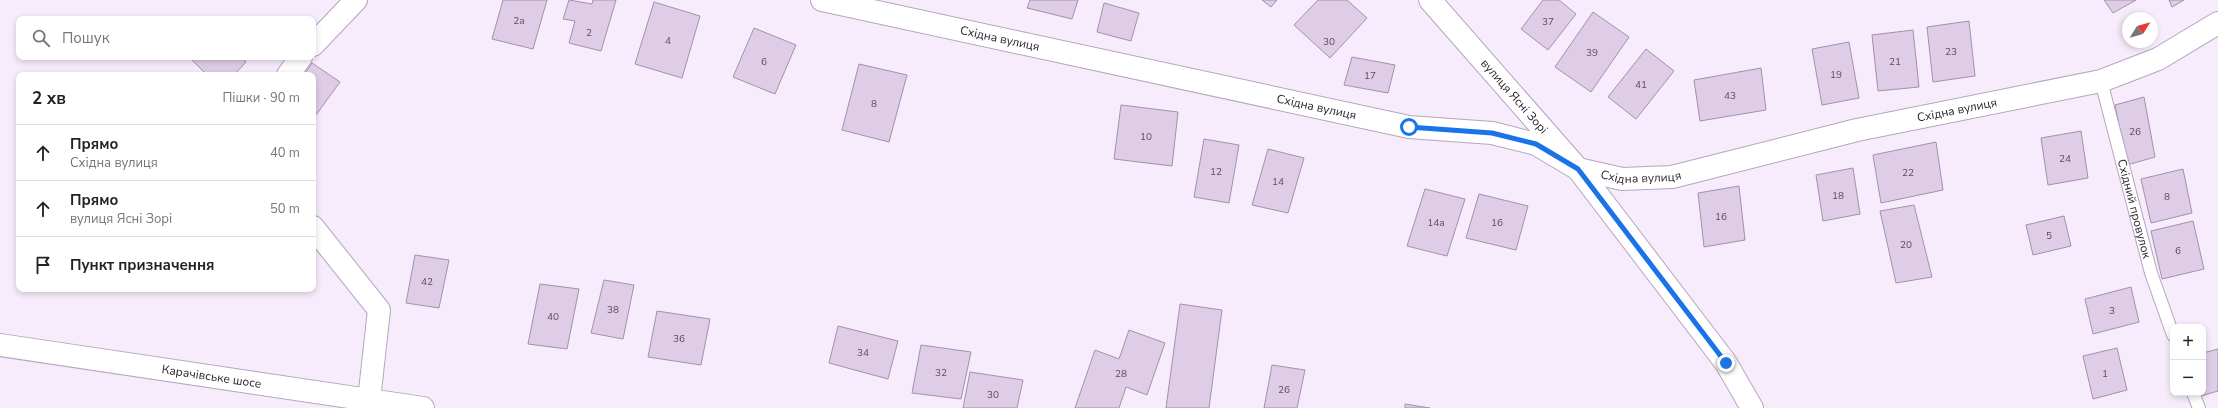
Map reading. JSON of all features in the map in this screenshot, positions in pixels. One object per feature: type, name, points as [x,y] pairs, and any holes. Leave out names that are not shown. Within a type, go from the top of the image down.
[{"type":"street","points":[[316,42],[356,0]]},
{"type":"street","name":"Східна вулиця","points":[[822,0],[1409,127],[1492,133],[1536,144],[1578,169],[1622,179],[1672,177],[1857,130],[2101,81],[2158,59],[2218,22]]},
{"type":"street","name":"вулиця Ясні Зорі","points":[[1430,0],[1578,169],[1726,363],[1752,408]]},
{"type":"street","points":[[290,72],[300,60]]},
{"type":"street","points":[[316,232],[378,310],[369,400]]},
{"type":"street","name":"Карачівське шосе","points":[[0,345],[423,408]]},
{"type":"lane","name":"Східний провулок","points":[[2101,81],[2151,273],[2170,327]]},
{"type":"lane","points":[[2194,396],[2199,408]]},
{"type":"building","points":[[503,0],[547,0],[533,49],[492,39]]},
{"type":"building","points":[[569,0],[592,4],[593,0],[616,0],[601,51],[569,43],[575,21],[563,19]]},
{"type":"building","points":[[1030,0],[1078,0],[1072,19],[1027,8]]},
{"type":"building","points":[[1262,0],[1277,0],[1271,7]]},
{"type":"building","points":[[1318,0],[1347,0],[1367,18],[1330,58],[1294,25]]},
{"type":"building","points":[[1543,0],[1559,0],[1576,14],[1548,50],[1521,29]]},
{"type":"building","points":[[2104,0],[2136,0],[2113,13]]},
{"type":"building","points":[[2169,0],[2184,0],[2172,7]]},
{"type":"building","points":[[654,2],[700,16],[682,78],[635,64]]},
{"type":"building","points":[[1104,3],[1139,13],[1131,41],[1097,32]]},
{"type":"building","points":[[1593,12],[1629,37],[1591,92],[1555,67]]},
{"type":"building","points":[[1969,21],[1975,76],[1933,82],[1927,27]]},
{"type":"building","points":[[754,28],[796,45],[775,94],[733,77]]},
{"type":"building","points":[[1913,30],[1919,87],[1878,91],[1872,35]]},
{"type":"building","points":[[1849,42],[1859,98],[1822,105],[1812,49]]},
{"type":"building","points":[[1646,49],[1674,71],[1636,119],[1608,97]]},
{"type":"building","points":[[1352,57],[1395,65],[1388,93],[1344,85]]},
{"type":"building","points":[[192,60],[244,60],[246,62],[237,72],[204,72]]},
{"type":"building","points":[[312,63],[340,82],[316,115],[316,72],[306,72]]},
{"type":"building","points":[[859,64],[907,75],[889,142],[842,130]]},
{"type":"building","points":[[1761,68],[1766,110],[1700,121],[1694,80]]},
{"type":"building","points":[[2144,97],[2155,157],[2127,165],[2115,105]]},
{"type":"building","points":[[1121,105],[1178,112],[1172,166],[1114,159]]},
{"type":"building","points":[[2081,131],[2088,178],[2048,185],[2041,138]]},
{"type":"building","points":[[1204,139],[1239,145],[1229,203],[1194,197]]},
{"type":"building","points":[[1936,142],[1943,190],[1881,203],[1873,155]]},
{"type":"building","points":[[1268,149],[1304,158],[1288,213],[1252,205]]},
{"type":"building","points":[[1853,168],[1860,214],[1823,221],[1816,175]]},
{"type":"building","points":[[2183,169],[2192,213],[2151,223],[2141,179]]},
{"type":"building","points":[[1739,186],[1745,240],[1704,247],[1698,193]]},
{"type":"building","points":[[1425,189],[1465,199],[1447,256],[1407,246]]},
{"type":"building","points":[[1479,194],[1528,206],[1516,250],[1466,238]]},
{"type":"building","points":[[1914,205],[1932,277],[1896,283],[1880,211]]},
{"type":"building","points":[[2064,216],[2071,246],[2033,255],[2026,225]]},
{"type":"building","points":[[2193,221],[2204,269],[2162,279],[2151,231]]},
{"type":"building","points":[[415,255],[449,260],[439,308],[406,303]]},
{"type":"building","points":[[604,280],[634,285],[623,339],[591,333]]},
{"type":"building","points":[[540,284],[579,289],[567,349],[528,344]]},
{"type":"building","points":[[2131,287],[2139,322],[2093,334],[2085,299]]},
{"type":"building","points":[[1180,304],[1222,310],[1209,408],[1166,408]]},
{"type":"building","points":[[657,311],[710,319],[701,365],[648,357]]},
{"type":"building","points":[[838,326],[898,341],[888,379],[829,363]]},
{"type":"building","points":[[1129,330],[1165,343],[1147,395],[1126,387],[1119,408],[1075,408],[1095,350],[1119,359]]},
{"type":"building","points":[[921,345],[971,352],[961,399],[912,393]]},
{"type":"building","points":[[2117,348],[2127,390],[2093,399],[2083,356]]},
{"type":"building","points":[[2218,349],[2218,391],[2206,395],[2206,360],[2206,352]]},
{"type":"building","points":[[1272,365],[1305,370],[1297,408],[1264,408]]},
{"type":"building","points":[[970,372],[1023,380],[1017,408],[963,408]]},
{"type":"building","points":[[1405,404],[1430,408],[1405,408]]},
{"type":"route","points":[[1409,127],[1492,133],[1536,144],[1578,169],[1726,363]]}]
